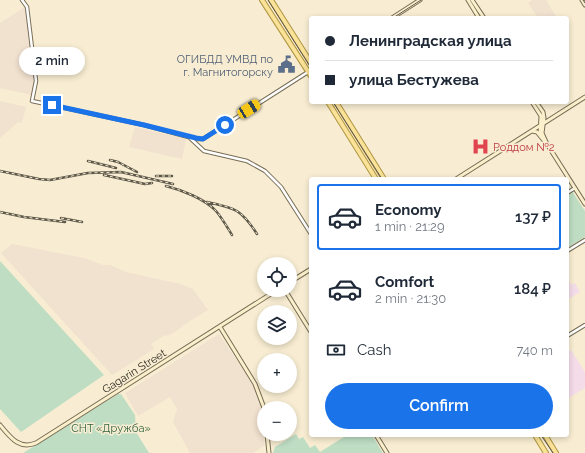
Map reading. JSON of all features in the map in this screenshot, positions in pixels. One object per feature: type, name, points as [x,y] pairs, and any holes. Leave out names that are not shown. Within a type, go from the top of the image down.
[{"type":"main road","points":[[262,0],[309,70]]},
{"type":"main road","points":[[271,0],[309,60]]},
{"type":"main road","points":[[395,16],[420,0]]},
{"type":"main road","points":[[399,16],[424,0]]},
{"type":"main road","points":[[468,0],[478,16]]},
{"type":"main road","points":[[472,0],[483,16]]},
{"type":"main road","points":[[582,0],[585,5]]},
{"type":"main road","points":[[459,177],[585,97]]},
{"type":"main road","points":[[329,104],[375,177]]},
{"type":"main road","points":[[337,104],[383,177]]},
{"type":"main road","points":[[533,104],[541,116],[542,124],[540,135]]},
{"type":"main road","points":[[537,104],[546,117],[552,118]]},
{"type":"main road","points":[[543,112],[542,133],[547,144]]},
{"type":"main road","points":[[532,131],[537,132],[540,135],[568,177]]},
{"type":"main road","points":[[569,179],[585,204]]},
{"type":"main road","points":[[297,278],[309,270]]},
{"type":"main road","name":"Gagarin Street","points":[[0,425],[10,437],[20,444],[29,445],[36,443],[266,297]]},
{"type":"main road","points":[[289,297],[309,329]]},
{"type":"main road","points":[[220,327],[256,384],[262,401]]},
{"type":"main road","points":[[377,437],[387,453]]},
{"type":"main road","points":[[536,437],[546,453]]},
{"type":"main road","points":[[546,437],[556,453]]},
{"type":"main road","points":[[268,441],[269,453]]},
{"type":"street","points":[[22,0],[27,7],[35,62],[36,81],[32,101],[144,125],[188,137],[203,139]]},
{"type":"street","points":[[199,146],[201,140],[309,73]]},
{"type":"street","points":[[188,137],[204,150],[247,161],[265,171],[281,187],[309,231]]},
{"type":"street","points":[[569,192],[575,188]]},
{"type":"street","points":[[569,250],[585,240]]},
{"type":"street","points":[[569,335],[585,325]]},
{"type":"shaded area","points":[[532,0],[546,0],[556,16],[537,16],[528,3]]},
{"type":"shaded area","points":[[25,7],[33,61],[34,85],[32,95],[0,88],[0,23]]},
{"type":"shaded area","points":[[0,101],[26,107],[22,123],[18,122],[0,138]]},
{"type":"shaded area","points":[[135,127],[186,139],[182,159],[129,147]]},
{"type":"shaded area","points":[[12,244],[84,258],[103,265],[110,265],[126,272],[180,284],[193,289],[208,310],[173,333],[167,336],[165,335],[151,344],[154,349],[112,375],[1,253]]},
{"type":"shaded area","points":[[569,281],[572,285],[575,283],[580,292],[569,299]]},
{"type":"shaded area","points":[[219,334],[250,380],[257,395],[259,401],[257,401],[257,441],[264,441],[264,446],[253,453],[190,453],[173,422],[177,409],[170,397],[138,416],[125,393]]},
{"type":"shaded area","points":[[571,350],[585,372],[585,388],[569,398],[569,351]]},
{"type":"green space","points":[[572,191],[585,211],[585,237],[569,247],[569,193]]},
{"type":"green space","points":[[0,261],[104,375],[21,432],[0,409]]},
{"type":"green space","name":"СНТ «Дружба»","points":[[118,394],[121,394],[135,415],[136,432],[149,453],[23,453]]},
{"type":"green space","points":[[297,436],[299,439],[303,437],[310,448],[315,445],[320,452],[344,437],[373,437],[383,453],[273,453],[275,447],[285,441],[297,441]]},
{"type":"tram line","points":[[268,0],[309,65]]},
{"type":"tram line","points":[[396,16],[421,0]]},
{"type":"tram line","points":[[334,104],[381,177]]},
{"type":"tram line","points":[[542,437],[553,453]]},
{"type":"railway","points":[[110,160],[118,162],[137,172]]},
{"type":"railway","points":[[88,161],[116,168]]},
{"type":"railway","points":[[0,171],[50,180],[88,173],[121,172],[173,184]]},
{"type":"railway","points":[[104,175],[145,184],[152,183]]},
{"type":"railway","points":[[156,176],[172,176]]},
{"type":"railway","points":[[166,186],[179,190],[206,203],[216,211],[232,235]]},
{"type":"railway","points":[[207,202],[231,208],[242,214],[257,234]]},
{"type":"railway","points":[[0,212],[24,217],[65,222]]},
{"type":"railway","points":[[61,218],[82,222]]},
{"type":"place","name":"ОГИБДД УМВД по г. Магнитогорску","points":[[286,65]]},
{"type":"place","name":"Роддом №2","points":[[480,147]]},
{"type":"route","points":[[52,105],[203,139],[225,125]]}]
